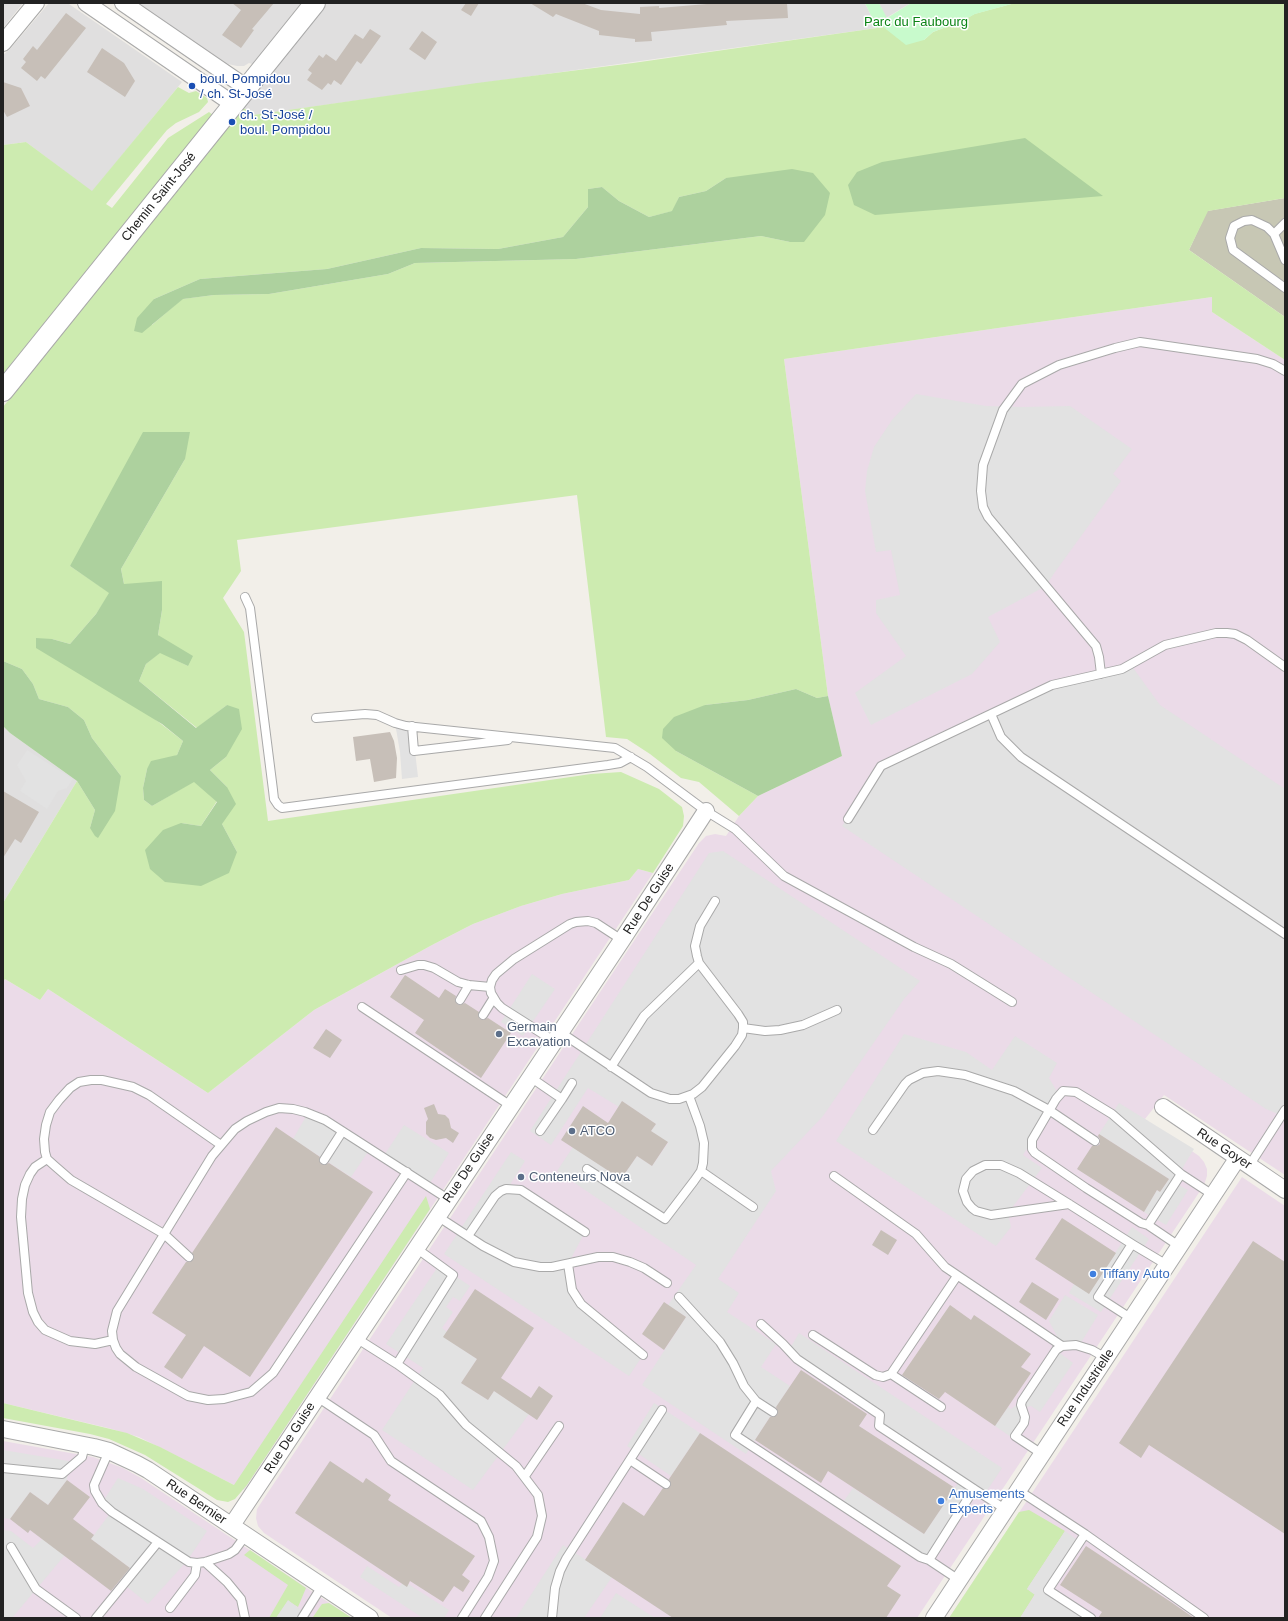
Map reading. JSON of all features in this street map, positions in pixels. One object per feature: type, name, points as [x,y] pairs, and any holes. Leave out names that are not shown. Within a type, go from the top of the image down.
[{"type":"street","points":[[3,43],[36,3]]},
{"type":"street","points":[[86,3],[234,104]]},
{"type":"street","points":[[123,3],[247,88]]},
{"type":"street","name":"Chemin Saint-José","points":[[3,391],[316,3]]},
{"type":"street","name":"Rue De Guise","points":[[232,1526],[448,1199],[622,940],[706,811]]},
{"type":"street","name":"Rue Goyer","points":[[1163,1107],[1285,1190]]},
{"type":"street","name":"Rue Industrielle","points":[[934,1618],[1213,1195],[1243,1162]]},
{"type":"street","name":"Rue Bernier","points":[[3,1429],[85,1444],[109,1451],[148,1470],[370,1618]]},
{"type":"lane","points":[[1285,260],[1274,234],[1267,227],[1252,220],[1244,221],[1234,226],[1231,232],[1231,245],[1237,254],[1285,288]]},
{"type":"lane","points":[[1274,234],[1285,223]]},
{"type":"lane","points":[[1102,674],[1096,646],[988,517],[983,507],[981,491],[983,465],[1003,410],[1022,384],[1058,365],[1140,342],[1257,359],[1272,364],[1285,372]]},
{"type":"lane","points":[[245,598],[250,608],[274,799],[282,808],[608,765],[620,763],[631,757]]},
{"type":"lane","points":[[848,819],[881,766],[1052,685],[1067,680],[1126,668],[1165,645],[1222,633],[1235,634],[1241,636],[1285,667]]},
{"type":"lane","points":[[316,718],[365,714],[377,715],[395,723],[412,726],[609,746],[622,751],[665,780],[706,811],[735,829],[784,876],[914,947],[950,964],[1012,1002]]},
{"type":"lane","points":[[991,714],[1001,736],[1021,757],[1285,934]]},
{"type":"lane","points":[[412,726],[414,751],[523,738]]},
{"type":"lane","points":[[622,940],[596,923],[583,921],[570,924],[500,970],[492,980],[490,987],[493,999],[502,1008],[611,1067],[652,1093],[679,1099],[689,1096],[702,1087],[735,1046],[742,1035],[743,1028],[743,1022],[732,1005],[699,963],[695,946],[700,926],[714,901]]},
{"type":"lane","points":[[611,1067],[644,1016],[699,963]]},
{"type":"lane","points":[[401,970],[418,965],[430,966],[458,982],[469,985],[490,987]]},
{"type":"lane","points":[[460,1000],[469,985]]},
{"type":"lane","points":[[483,1015],[493,999]]},
{"type":"lane","points":[[362,1007],[426,1051],[455,1065],[511,1106]]},
{"type":"lane","points":[[743,1028],[765,1031],[780,1030],[803,1025],[838,1010]]},
{"type":"lane","points":[[426,1051],[431,1044]]},
{"type":"lane","points":[[873,1130],[904,1084],[914,1077],[929,1071],[965,1075],[1014,1091],[1049,1110],[1095,1141]]},
{"type":"lane","points":[[530,1077],[562,1099]]},
{"type":"lane","points":[[189,1257],[164,1234],[71,1180],[47,1159],[44,1139],[46,1125],[50,1112],[58,1100],[70,1088],[79,1082],[102,1080],[120,1083],[149,1095],[221,1145]]},
{"type":"lane","points":[[540,1131],[572,1083]]},
{"type":"lane","points":[[1179,1246],[1148,1225],[1141,1223],[1086,1188],[1035,1153],[1032,1149],[1032,1140],[1058,1095],[1068,1091],[1076,1092],[1112,1114],[1181,1174],[1213,1195]]},
{"type":"lane","points":[[586,1169],[664,1219],[701,1171],[704,1143],[700,1126],[689,1096]]},
{"type":"lane","points":[[407,1172],[273,1373],[251,1392],[224,1399],[208,1400],[188,1396],[126,1360],[116,1348],[112,1331],[117,1311],[212,1156],[236,1129],[247,1121],[266,1112],[279,1108],[293,1109],[325,1120],[342,1132],[407,1172],[448,1199]]},
{"type":"lane","points":[[1243,1162],[1285,1110]]},
{"type":"lane","points":[[324,1160],[342,1132]]},
{"type":"lane","points":[[47,1159],[35,1167],[30,1174],[22,1199],[22,1225],[28,1293],[33,1312],[38,1322],[45,1330],[70,1341],[95,1344],[113,1340]]},
{"type":"lane","points":[[1069,1204],[991,1215],[976,1211],[972,1208],[967,1202],[963,1191],[966,1179],[973,1171],[985,1165],[1001,1166],[1019,1173],[1069,1204],[1167,1266]]},
{"type":"lane","points":[[701,1171],[753,1207]]},
{"type":"lane","points":[[1148,1225],[1181,1174]]},
{"type":"lane","points":[[834,1176],[916,1234],[934,1256],[957,1276],[1062,1346],[1087,1348],[1106,1358]]},
{"type":"lane","points":[[468,1236],[495,1196],[506,1189],[521,1190],[585,1232]]},
{"type":"lane","points":[[437,1216],[502,1256],[525,1265],[552,1267],[598,1257],[613,1257],[644,1268],[667,1283]]},
{"type":"lane","points":[[1132,1244],[1098,1297],[1132,1319]]},
{"type":"lane","points":[[397,1364],[453,1276],[416,1248]]},
{"type":"lane","points":[[568,1264],[572,1290],[580,1304],[643,1356]]},
{"type":"lane","points":[[814,1335],[875,1376],[883,1377],[891,1374],[957,1276]]},
{"type":"lane","points":[[1095,1285],[1102,1290]]},
{"type":"lane","points":[[679,1297],[720,1342],[749,1394],[756,1401],[773,1412]]},
{"type":"lane","points":[[761,1324],[784,1344],[797,1359],[880,1415],[879,1426],[1005,1509]]},
{"type":"lane","points":[[356,1338],[397,1364],[440,1396],[466,1425],[516,1466],[538,1495],[542,1516],[541,1526],[532,1545],[485,1618]]},
{"type":"lane","points":[[1042,1454],[1015,1436],[1024,1423],[1025,1417],[1021,1405],[1022,1401],[1056,1350],[1062,1346]]},
{"type":"lane","points":[[891,1374],[941,1407]]},
{"type":"lane","points":[[317,1397],[374,1435],[392,1461],[480,1521],[489,1537],[494,1561],[488,1577],[462,1618]]},
{"type":"lane","points":[[756,1401],[735,1435],[920,1557],[928,1560],[959,1580]]},
{"type":"lane","points":[[552,1618],[555,1588],[560,1571],[662,1410]]},
{"type":"lane","points":[[525,1476],[559,1426]]},
{"type":"lane","points":[[3,1468],[62,1474],[82,1457],[85,1444]]},
{"type":"lane","points":[[109,1451],[95,1481],[95,1491],[102,1503],[112,1512],[189,1562],[206,1562],[229,1554],[236,1550],[246,1535]]},
{"type":"lane","points":[[630,1460],[666,1484]]},
{"type":"lane","points":[[928,1560],[974,1489]]},
{"type":"lane","points":[[1018,1490],[1085,1534],[1204,1618]]},
{"type":"lane","points":[[1085,1534],[1048,1590],[1091,1618]]},
{"type":"lane","points":[[96,1618],[158,1542]]},
{"type":"lane","points":[[11,1547],[36,1589],[76,1618]]},
{"type":"lane","points":[[206,1562],[227,1582],[241,1599],[245,1618]]},
{"type":"lane","points":[[170,1608],[195,1575],[197,1563]]},
{"type":"lane","points":[[302,1618],[322,1586]]},
{"type":"shaded area","points":[[3,3],[23,3],[3,28]]},
{"type":"shaded area","points":[[49,3],[69,4],[182,82],[92,192],[26,142],[3,145],[3,55],[10,49]]},
{"type":"shaded area","points":[[133,3],[301,3],[252,64],[249,63],[244,66],[237,66],[228,64],[163,20],[162,22]]},
{"type":"shaded area","points":[[324,3],[865,3],[877,28],[253,115],[241,106]]},
{"type":"shaded area","points":[[879,3],[911,3],[886,18]]},
{"type":"shaded area","points":[[1285,198],[1285,317],[1189,250],[1207,211]]},
{"type":"shaded area","points":[[1212,297],[1212,312],[1285,360],[1285,1175],[1164,1095],[1145,1119],[1199,1156],[1207,1169],[1207,1176],[1204,1185],[917,1618],[392,1618],[264,1533],[258,1526],[256,1518],[257,1509],[699,843],[706,836],[715,834],[726,836],[739,816],[758,796],[842,756],[828,696],[784,359]]},
{"type":"shaded area","points":[[916,394],[986,406],[1070,406],[1132,449],[1113,474],[1121,481],[1046,586],[988,617],[1000,642],[972,674],[871,725],[855,693],[906,656],[876,613],[876,600],[900,595],[891,550],[876,552],[865,491],[867,471],[874,447],[892,420]]},
{"type":"shaded area","points":[[1131,665],[1160,705],[1285,789],[1285,1117],[1266,1109],[842,826],[881,766],[1052,685]]},
{"type":"shaded area","points":[[395,723],[412,726],[418,777],[402,779],[400,752]]},
{"type":"shaded area","points":[[3,726],[10,733],[77,781],[3,903]]},
{"type":"shaded area","points":[[27,750],[73,779],[67,788],[58,791],[47,809],[20,791],[26,781],[17,765]]},
{"type":"shaded area","points":[[723,851],[920,981],[904,999],[823,1116],[771,1171],[776,1191],[718,1279],[739,1293],[727,1312],[776,1344],[761,1367],[790,1386],[746,1454],[642,1385],[686,1317],[668,1305],[696,1265],[557,1171],[573,1147],[621,1179],[637,1156],[652,1166],[668,1143],[651,1131],[656,1124],[622,1101],[619,1107],[588,1088],[551,1145],[530,1131],[709,853]]},
{"type":"shaded area","points":[[638,869],[653,873],[244,1490],[139,1437],[108,1428],[3,1403],[3,982],[5,979],[40,1000],[48,989],[208,1093],[314,1010],[432,945],[473,924],[521,906],[562,894],[629,880]]},
{"type":"shaded area","points":[[532,974],[555,989],[523,1036],[501,1022]]},
{"type":"shaded area","points":[[904,1034],[966,1052],[992,1070],[1015,1036],[1057,1063],[1049,1078],[1059,1095],[1023,1155],[1042,1168],[1008,1213],[1011,1227],[996,1246],[836,1141]]},
{"type":"shaded area","points":[[1119,1103],[1194,1149],[1175,1183],[1188,1190],[1166,1225],[1144,1212],[1157,1190],[1160,1192],[1169,1179],[1099,1134]]},
{"type":"shaded area","points":[[308,1113],[370,1149],[351,1177],[293,1139]]},
{"type":"shaded area","points":[[404,1125],[449,1153],[428,1186],[383,1157]]},
{"type":"shaded area","points":[[511,1152],[525,1161],[511,1183],[510,1189],[516,1189],[585,1232],[568,1264],[575,1297],[643,1355],[629,1376],[444,1254]]},
{"type":"shaded area","points":[[1242,1177],[1285,1206],[1285,1618],[949,1618]]},
{"type":"shaded area","points":[[1132,1227],[1149,1239],[1101,1312],[1069,1293],[1074,1284],[1089,1293]]},
{"type":"shaded area","points":[[439,1265],[470,1286],[460,1301],[453,1297],[446,1307],[453,1312],[442,1328],[447,1332],[444,1337],[477,1359],[461,1383],[488,1400],[494,1391],[529,1414],[473,1490],[382,1430],[423,1368],[386,1344]]},
{"type":"shaded area","points":[[1065,1295],[1098,1315],[1079,1346],[1062,1346],[1049,1321]]},
{"type":"shaded area","points":[[799,1333],[1002,1468],[984,1495],[974,1489],[929,1560],[841,1505],[853,1488],[924,1534],[960,1480],[879,1426],[880,1415],[789,1350]]},
{"type":"shaded area","points":[[1056,1350],[1073,1363],[1040,1412],[1031,1406],[1023,1408],[1024,1412],[1015,1436],[1011,1437],[995,1426],[1008,1407],[1011,1409],[1022,1401]]},
{"type":"shaded area","points":[[654,1403],[700,1433],[671,1476],[627,1446]]},
{"type":"shaded area","points":[[3,1441],[93,1457],[123,1468],[141,1478],[352,1618],[3,1618]]},
{"type":"shaded area","points":[[3,1450],[69,1461],[67,1480],[48,1505],[30,1492],[10,1519],[3,1518]]},
{"type":"shaded area","points":[[118,1478],[143,1489],[207,1531],[187,1561],[148,1604],[120,1581],[130,1568],[91,1539],[111,1512],[102,1503]]},
{"type":"shaded area","points":[[3,1530],[11,1531],[33,1548],[42,1539],[65,1555],[12,1618],[3,1617]]},
{"type":"shaded area","points":[[1065,1531],[1080,1542],[1049,1590],[1091,1618],[1020,1618],[1035,1595],[1027,1589]]},
{"type":"shaded area","points":[[563,1545],[612,1577],[584,1618],[516,1618]]},
{"type":"shaded area","points":[[367,1566],[399,1587],[402,1584],[408,1584],[449,1610],[444,1618],[423,1618],[360,1577]]},
{"type":"shaded area","points":[[616,1593],[655,1618],[600,1618]]},
{"type":"shaded area","points":[[288,1600],[305,1613],[314,1618],[276,1618]]},
{"type":"green space","name":"Parc du Faubourg","points":[[865,3],[879,3],[887,18],[911,3],[1015,3],[975,14],[933,32],[924,40],[906,45],[882,26],[877,28]]},
{"type":"green space","points":[[1015,3],[1285,3],[1285,198],[1208,211],[1189,250],[1285,317],[1285,360],[1212,312],[1212,297],[784,359],[828,696],[817,698],[796,689],[748,700],[705,705],[676,751],[758,796],[739,816],[699,782],[681,778],[650,754],[627,739],[606,737],[577,495],[237,540],[241,571],[223,598],[244,632],[268,821],[591,774],[621,772],[659,789],[682,807],[684,816],[683,826],[653,873],[638,869],[629,880],[562,894],[521,906],[473,924],[314,1010],[208,1093],[48,989],[40,1000],[5,979],[3,982],[3,903],[77,781],[95,810],[90,828],[121,776],[92,738],[84,720],[68,707],[39,699],[33,684],[22,669],[3,661],[3,407],[241,106],[253,115],[477,83],[633,63],[877,28],[881,26],[924,40],[933,32],[964,20],[974,14]],"holes":[[[726,178],[790,242],[761,236],[576,259],[415,263],[388,274],[269,294],[214,295],[182,299],[152,325],[154,299],[200,279],[327,269],[421,248],[498,249],[563,237],[588,207],[588,189],[602,187],[619,201],[649,217],[673,211],[679,197],[706,191]],[[185,459],[121,569],[124,584],[162,610],[158,635],[188,666],[160,652],[146,664],[139,681],[197,728],[227,705],[226,757],[210,770],[227,787],[222,824],[237,852],[181,823],[201,826],[217,801],[194,781],[152,806],[144,800],[143,788],[147,769],[177,755],[183,741],[52,639],[70,644],[96,614],[110,593],[70,566]]]},
{"type":"green space","points":[[178,87],[189,93],[196,91],[207,98],[208,102],[199,112],[176,123],[167,130],[106,204],[112,208],[168,138],[209,112],[213,115],[3,374],[3,145],[26,142],[92,191]]},
{"type":"green space","points":[[1025,138],[1103,196],[875,215],[854,205],[848,185],[857,172],[882,162]]},
{"type":"green space","points":[[792,169],[813,173],[830,193],[825,215],[804,242],[790,242],[761,236],[576,259],[415,263],[388,274],[269,294],[214,295],[183,299],[142,333],[134,331],[137,318],[154,299],[200,279],[327,269],[421,248],[498,249],[563,237],[588,207],[588,189],[602,187],[619,201],[649,217],[672,211],[679,197],[706,191],[726,178]]},
{"type":"green space","points":[[143,432],[190,432],[185,459],[121,569],[124,584],[162,581],[162,610],[158,635],[193,656],[188,666],[160,653],[146,664],[139,681],[196,728],[227,705],[239,709],[242,729],[226,757],[210,770],[227,787],[236,804],[222,824],[237,852],[229,873],[201,886],[165,882],[150,869],[145,850],[163,830],[181,823],[201,826],[217,802],[194,782],[152,806],[144,800],[143,788],[147,769],[151,761],[177,755],[183,741],[162,724],[36,648],[36,638],[52,639],[70,644],[96,614],[109,593],[70,566]]},
{"type":"green space","points":[[3,661],[22,669],[33,684],[39,699],[68,707],[84,720],[92,738],[121,776],[115,811],[98,838],[90,828],[95,810],[77,781],[10,733],[3,726]]},
{"type":"green space","points":[[796,689],[817,698],[828,696],[842,756],[758,796],[676,751],[662,738],[663,729],[674,717],[705,705],[748,700]]},
{"type":"green space","points":[[426,1196],[430,1209],[247,1485],[235,1499],[228,1502],[217,1500],[145,1455],[109,1439],[90,1434],[3,1418],[3,1403],[127,1433],[160,1447],[234,1485]]},
{"type":"green space","points":[[1029,1510],[1065,1531],[1027,1589],[1035,1594],[1020,1618],[949,1618],[1019,1512]]},
{"type":"green space","points":[[250,1550],[306,1588],[298,1607],[288,1601],[276,1618],[269,1618],[288,1585],[244,1555]]},
{"type":"green space","points":[[329,1603],[352,1618],[313,1617],[322,1604]]},
{"type":"building","points":[[232,3],[274,3],[252,29],[254,30],[241,48],[222,35],[241,10]]},
{"type":"building","points":[[466,3],[479,3],[471,16],[461,10]]},
{"type":"building","points":[[530,3],[582,3],[601,10],[640,14],[640,7],[659,6],[659,8],[719,3],[787,3],[788,18],[726,21],[727,25],[651,32],[652,41],[635,42],[635,39],[599,35],[599,31],[556,14],[553,17]]},
{"type":"building","points":[[66,13],[86,28],[45,79],[41,76],[37,81],[21,68],[26,62],[23,59],[33,46],[37,50]]},
{"type":"building","points":[[370,29],[381,36],[361,64],[357,61],[341,85],[334,80],[331,85],[328,83],[322,90],[307,80],[312,73],[308,70],[319,55],[323,58],[326,54],[336,61],[355,34],[363,39]]},
{"type":"building","points":[[422,31],[437,42],[425,60],[409,49]]},
{"type":"building","points":[[102,48],[124,63],[135,81],[125,97],[87,72]]},
{"type":"building","points":[[3,82],[21,88],[30,106],[7,117],[3,110]]},
{"type":"building","points":[[390,732],[394,741],[397,758],[396,778],[374,782],[370,759],[356,761],[353,737]]},
{"type":"building","points":[[3,791],[39,812],[21,843],[15,839],[3,858]]},
{"type":"building","points":[[405,975],[439,998],[445,989],[456,996],[455,1000],[457,1004],[460,1005],[465,1003],[479,1012],[478,1015],[480,1019],[483,1020],[488,1018],[511,1033],[481,1078],[415,1033],[424,1020],[390,997]]},
{"type":"building","points":[[326,1029],[342,1040],[330,1058],[313,1048]]},
{"type":"building","points":[[622,1101],[656,1124],[651,1131],[668,1142],[652,1166],[637,1156],[621,1179],[561,1140],[583,1106],[608,1123]]},
{"type":"building","points":[[434,1104],[438,1114],[445,1115],[449,1119],[451,1128],[459,1133],[453,1143],[446,1138],[436,1140],[430,1138],[426,1134],[426,1122],[428,1119],[424,1108]]},
{"type":"building","points":[[276,1127],[320,1157],[319,1160],[321,1164],[324,1165],[329,1163],[373,1192],[250,1377],[204,1346],[182,1379],[164,1367],[186,1335],[152,1313],[186,1262],[193,1260],[194,1256],[192,1253]]},
{"type":"building","points":[[1099,1134],[1169,1179],[1160,1192],[1157,1190],[1144,1212],[1077,1169],[1092,1146],[1097,1146],[1100,1144]]},
{"type":"building","points":[[1062,1218],[1116,1253],[1089,1294],[1035,1259]]},
{"type":"building","points":[[881,1230],[897,1240],[888,1255],[872,1245]]},
{"type":"building","points":[[1253,1241],[1285,1262],[1285,1534],[1149,1445],[1141,1458],[1119,1443]]},
{"type":"building","points":[[1032,1282],[1059,1299],[1046,1320],[1019,1302]]},
{"type":"building","points":[[475,1289],[534,1328],[501,1378],[531,1398],[539,1386],[553,1396],[537,1420],[494,1391],[488,1400],[461,1383],[477,1359],[443,1337]]},
{"type":"building","points":[[664,1302],[686,1317],[664,1350],[642,1334]]},
{"type":"building","points":[[950,1305],[971,1320],[974,1315],[1031,1354],[1021,1367],[1031,1373],[995,1426],[945,1392],[939,1399],[902,1375]]},
{"type":"building","points":[[801,1370],[867,1414],[859,1426],[955,1488],[924,1534],[828,1471],[821,1483],[755,1440],[770,1417],[777,1415],[778,1412],[776,1407]]},
{"type":"building","points":[[700,1433],[901,1566],[887,1586],[901,1595],[886,1618],[673,1618],[585,1560],[623,1502],[644,1516],[663,1488],[666,1489],[670,1487],[671,1484],[669,1479]]},
{"type":"building","points":[[330,1461],[363,1483],[366,1478],[391,1495],[388,1500],[475,1556],[462,1575],[470,1581],[463,1592],[454,1586],[443,1602],[410,1581],[407,1587],[295,1513]]},
{"type":"building","points":[[67,1480],[90,1497],[73,1519],[94,1535],[91,1539],[130,1568],[111,1591],[30,1530],[28,1533],[10,1519],[30,1492],[48,1505]]},
{"type":"building","points":[[1086,1546],[1194,1618],[1098,1618],[1102,1612],[1060,1585]]},
{"type":"place","name":"boul. Pompidou / ch. St-José","points":[[192,86]]},
{"type":"place","name":"ch. St-José / boul. Pompidou","points":[[232,122]]},
{"type":"place","name":"Germain Excavation","points":[[499,1034]]},
{"type":"place","name":"ATCO","points":[[572,1131]]},
{"type":"place","name":"Conteneurs Nova","points":[[521,1177]]},
{"type":"place","name":"Tiffany Auto","points":[[1093,1274]]},
{"type":"place","name":"Amusements Experts","points":[[941,1501]]}]
